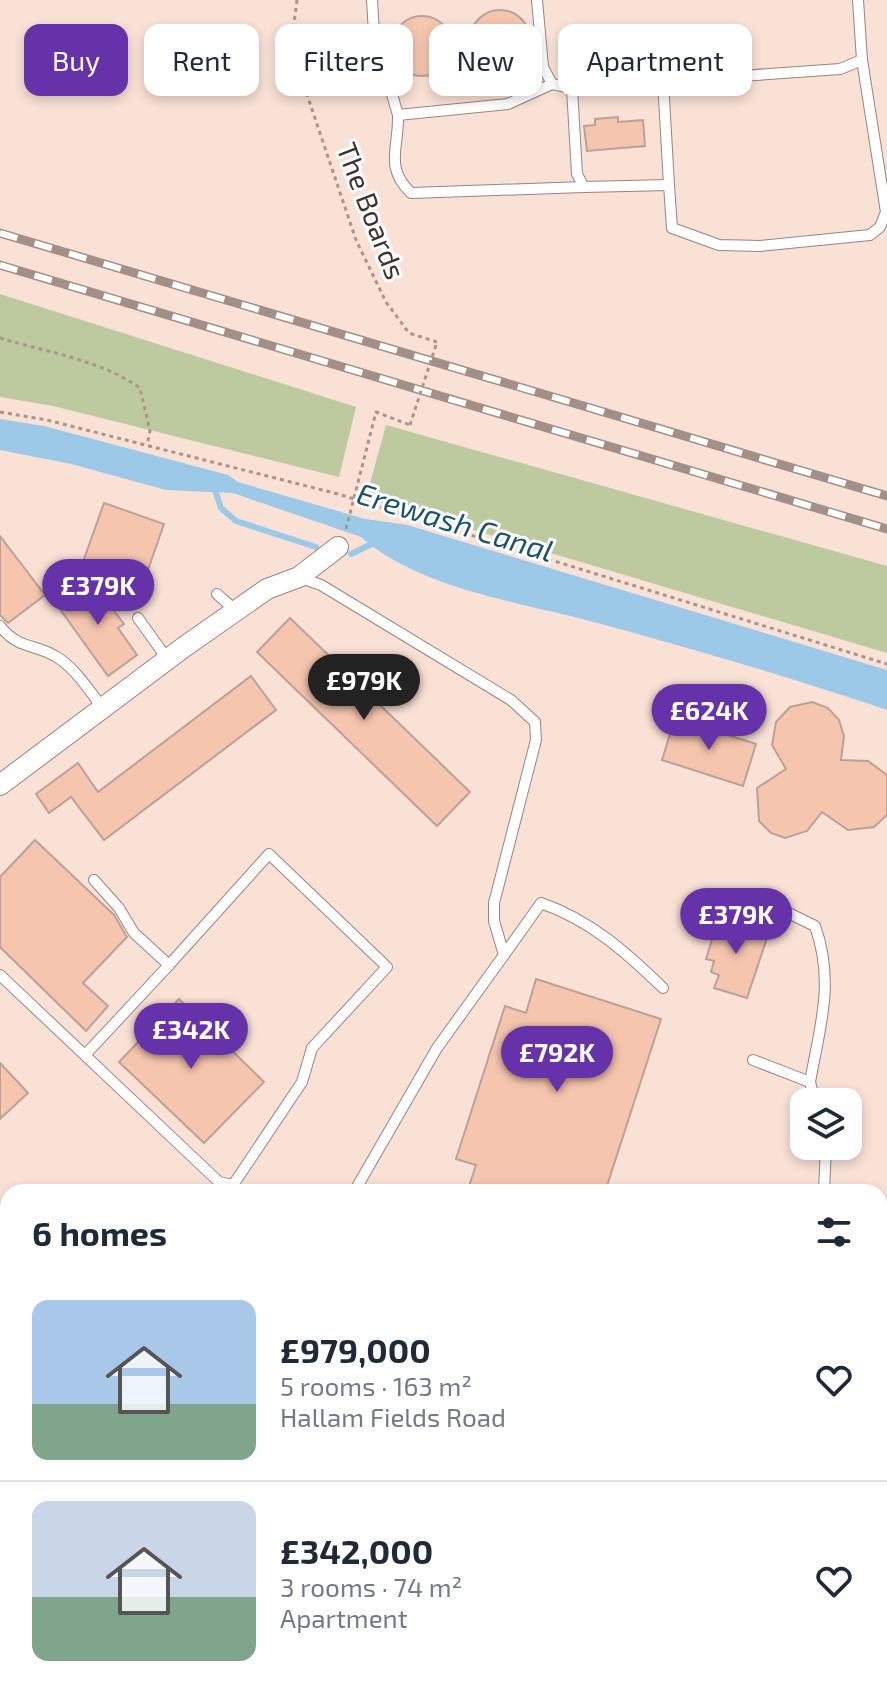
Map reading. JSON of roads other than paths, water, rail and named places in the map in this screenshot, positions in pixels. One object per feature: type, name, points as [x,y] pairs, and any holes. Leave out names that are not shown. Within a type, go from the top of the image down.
[{"type":"street","points":[[0,785],[267,589],[299,577],[340,542]]},
{"type":"lane","points":[[372,0],[374,33],[398,115],[399,137],[393,165],[397,180],[411,193],[669,185]]},
{"type":"lane","points":[[537,0],[543,67],[552,84]]},
{"type":"lane","points":[[665,96],[672,228],[719,245],[760,246],[870,235],[880,227],[886,212],[862,60],[858,0]]},
{"type":"lane","points":[[752,75],[840,69],[862,60]]},
{"type":"lane","points":[[398,115],[508,104],[552,84],[558,85]]},
{"type":"lane","points":[[572,96],[577,174],[584,187]]},
{"type":"lane","points":[[299,577],[321,585],[470,675],[526,710],[535,722],[536,740],[494,903],[494,921],[504,955]]},
{"type":"lane","points":[[217,594],[236,611]]},
{"type":"lane","points":[[138,618],[168,660]]},
{"type":"lane","points":[[0,626],[11,640],[54,655],[73,670],[103,708]]},
{"type":"lane","points":[[86,1054],[269,854],[387,967],[312,1048],[302,1082],[234,1184]]},
{"type":"lane","points":[[94,880],[119,908],[134,933],[169,965]]},
{"type":"lane","points":[[359,1184],[437,1048],[541,903],[571,913],[601,933],[663,988]]},
{"type":"lane","points":[[774,906],[815,926],[824,950],[828,988],[810,1082],[812,1088]]},
{"type":"lane","points":[[0,975],[219,1182],[228,1184]]},
{"type":"lane","points":[[753,1060],[810,1082]]},
{"type":"lane","points":[[824,1184],[825,1160]]},
{"type":"water","points":[[0,419],[44,426],[228,475],[238,482],[365,519],[407,525],[887,670],[887,710],[705,653],[472,592],[412,569],[385,555],[361,537],[233,493],[166,490],[71,464],[0,450]]},
{"type":"waterway","points":[[214,487],[221,508],[236,521],[316,547]]},
{"type":"waterway","points":[[351,554],[376,542]]},
{"type":"railway","points":[[0,233],[887,496]]},
{"type":"railway","points":[[0,265],[887,529]]},
{"type":"water label","name":"Erewash Canal","points":[[455,523]]}]
